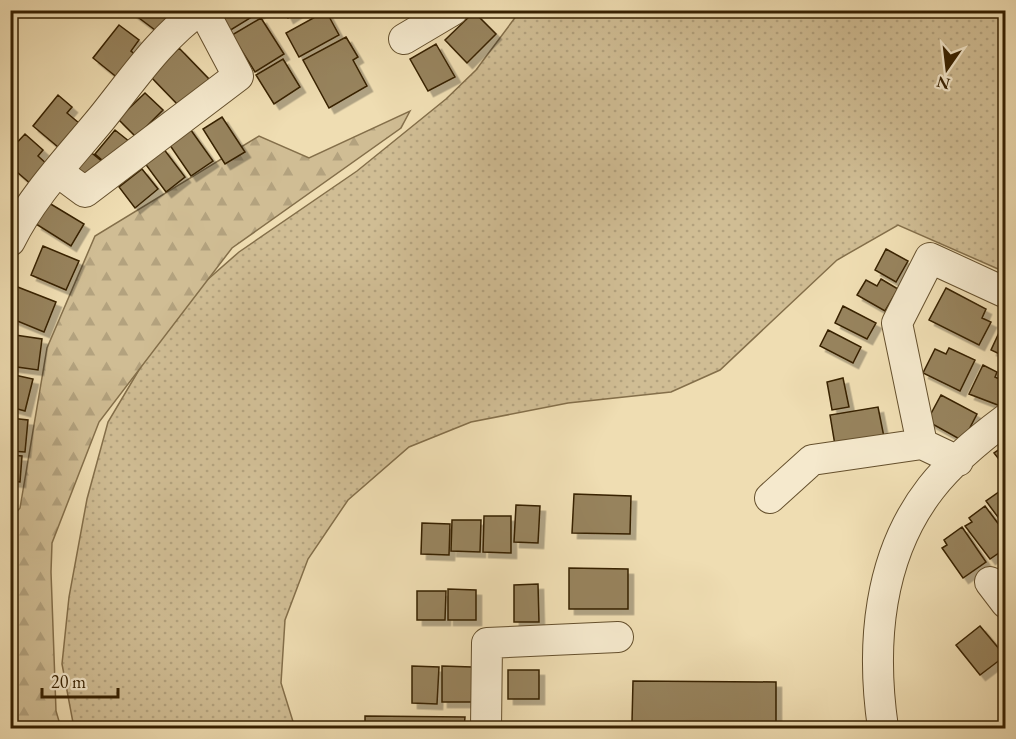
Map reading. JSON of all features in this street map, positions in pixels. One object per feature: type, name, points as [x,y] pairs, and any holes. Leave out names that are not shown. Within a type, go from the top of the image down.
[{"type":"street","points":[[10,241],[23,214],[57,172],[178,25],[201,10],[238,76],[85,192],[57,172]]},
{"type":"street","points":[[404,39],[453,10]]},
{"type":"street","points":[[922,444],[897,323],[930,258],[1005,293]]},
{"type":"street","points":[[883,729],[879,699],[877,646],[882,593],[907,526],[932,488],[973,444],[1005,419]]},
{"type":"street","points":[[770,498],[812,460],[922,444],[958,460]]},
{"type":"street","points":[[486,729],[487,643],[618,637]]},
{"type":"green space","points":[[520,11],[1005,11],[1005,272],[898,225],[837,260],[720,370],[671,392],[568,403],[471,422],[409,447],[348,500],[308,559],[285,620],[281,683],[295,728],[74,728],[62,664],[69,597],[87,499],[108,422],[149,353],[190,295],[239,252],[357,171],[446,99],[476,70]]},
{"type":"green space","points":[[410,111],[401,128],[232,248],[99,422],[52,543],[56,711],[61,728],[11,728],[10,520],[20,508],[47,348],[95,236],[259,136],[309,158]]},
{"type":"building","points":[[133,10],[175,10],[159,33],[131,12]]},
{"type":"building","points":[[224,10],[259,10],[260,12],[229,31],[218,14]]},
{"type":"building","points":[[284,10],[300,10],[288,18]]},
{"type":"building","points":[[326,11],[339,35],[299,57],[286,33]]},
{"type":"building","points":[[474,12],[496,34],[467,63],[445,40]]},
{"type":"building","points":[[261,18],[284,54],[255,72],[232,35]]},
{"type":"building","points":[[119,25],[139,40],[131,51],[137,56],[119,79],[93,58]]},
{"type":"building","points":[[346,37],[358,57],[353,60],[367,86],[329,108],[303,60]]},
{"type":"building","points":[[436,44],[455,77],[428,91],[410,59]]},
{"type":"building","points":[[179,48],[209,79],[180,107],[150,76]]},
{"type":"building","points":[[283,59],[300,87],[274,104],[256,75]]},
{"type":"building","points":[[145,93],[163,110],[136,137],[118,119]]},
{"type":"building","points":[[58,95],[72,107],[67,113],[79,123],[58,147],[33,126]]},
{"type":"building","points":[[222,117],[245,152],[225,164],[203,129]]},
{"type":"building","points":[[188,126],[213,161],[191,176],[167,141]]},
{"type":"building","points":[[115,130],[130,142],[109,166],[95,154]]},
{"type":"building","points":[[25,134],[43,150],[38,156],[49,166],[32,185],[10,166],[10,150]]},
{"type":"building","points":[[163,148],[185,177],[166,192],[144,162]]},
{"type":"building","points":[[88,150],[104,163],[88,183],[72,170]]},
{"type":"building","points":[[142,169],[158,189],[135,208],[119,187]]},
{"type":"building","points":[[49,203],[84,224],[71,246],[36,224]]},
{"type":"building","points":[[43,246],[79,261],[66,290],[31,275]]},
{"type":"building","points":[[886,249],[908,261],[896,282],[875,270]]},
{"type":"building","points":[[881,279],[898,289],[885,311],[857,295],[866,280],[877,286]]},
{"type":"building","points":[[10,284],[56,302],[44,332],[10,318]]},
{"type":"building","points":[[946,288],[986,309],[982,318],[991,322],[979,345],[929,320]]},
{"type":"building","points":[[843,306],[876,323],[867,339],[835,323]]},
{"type":"building","points":[[1004,322],[1006,323],[1006,357],[991,350]]},
{"type":"building","points":[[828,330],[861,347],[853,363],[820,346]]},
{"type":"building","points":[[15,335],[42,339],[38,370],[10,366],[10,342],[14,342]]},
{"type":"building","points":[[949,348],[975,360],[960,391],[923,373],[935,349],[946,354]]},
{"type":"building","points":[[983,365],[997,372],[995,377],[1006,382],[1006,402],[1003,407],[969,394]]},
{"type":"building","points":[[10,374],[33,379],[25,411],[10,407]]},
{"type":"building","points":[[843,378],[849,407],[832,410],[827,382]]},
{"type":"building","points":[[941,395],[977,414],[963,441],[927,421]]},
{"type":"building","points":[[878,407],[885,442],[836,451],[830,415]]},
{"type":"building","points":[[10,418],[28,420],[25,452],[10,451]]},
{"type":"building","points":[[1006,445],[1006,468],[994,453]]},
{"type":"building","points":[[10,455],[22,456],[20,482],[10,481]]},
{"type":"building","points":[[1003,489],[1006,493],[1006,528],[986,501]]},
{"type":"building","points":[[574,494],[631,496],[630,534],[572,533]]},
{"type":"building","points":[[516,505],[540,506],[538,543],[514,542]]},
{"type":"building","points":[[985,506],[1006,534],[1006,548],[990,559],[965,526],[972,522],[969,518]]},
{"type":"building","points":[[484,516],[511,516],[511,553],[483,552]]},
{"type":"building","points":[[452,520],[481,520],[480,552],[451,551]]},
{"type":"building","points":[[422,523],[450,524],[449,555],[421,554]]},
{"type":"building","points":[[962,527],[986,562],[963,578],[942,548],[947,545],[944,540]]},
{"type":"building","points":[[569,568],[628,569],[628,609],[569,609]]},
{"type":"building","points":[[538,584],[539,622],[514,622],[514,585]]},
{"type":"building","points":[[448,589],[476,590],[476,620],[448,620]]},
{"type":"building","points":[[417,591],[446,591],[445,620],[417,620]]},
{"type":"building","points":[[980,626],[1005,656],[980,675],[956,645]]},
{"type":"building","points":[[412,666],[439,667],[437,704],[412,703]]},
{"type":"building","points":[[442,666],[472,667],[472,702],[442,702]]},
{"type":"building","points":[[508,670],[539,670],[539,699],[508,699]]},
{"type":"building","points":[[633,681],[776,682],[776,723],[632,722]]},
{"type":"building","points":[[365,716],[465,717],[464,728],[365,728]]}]
